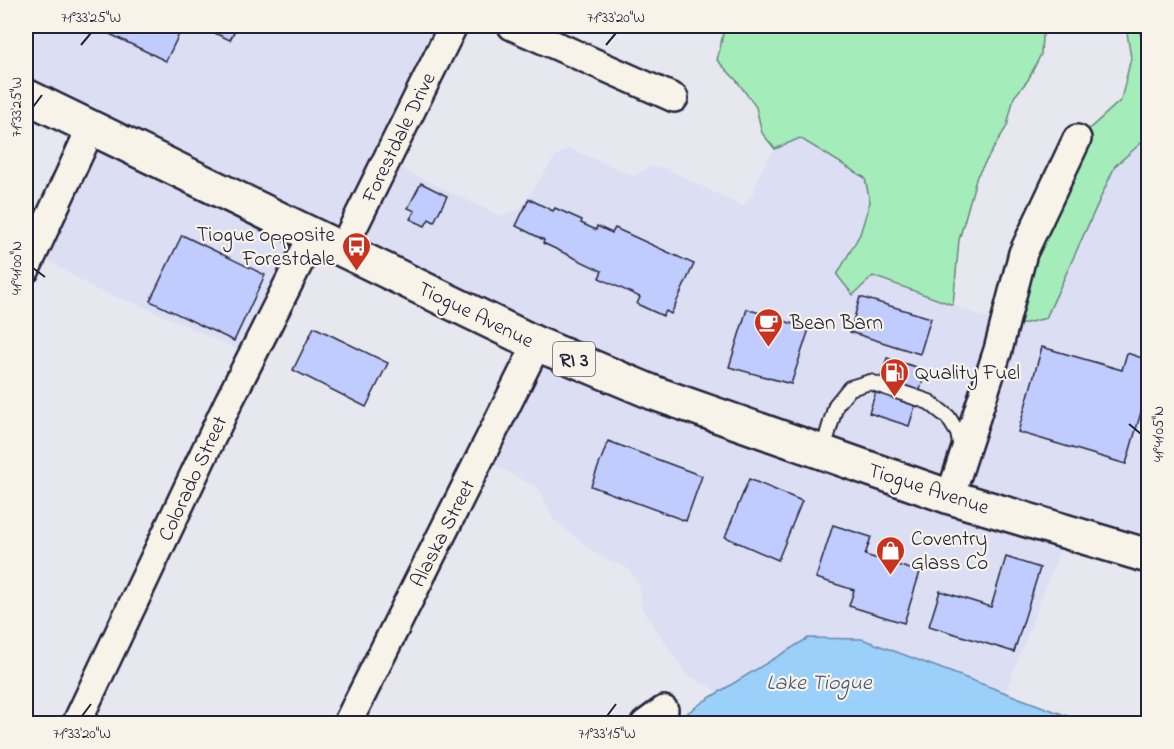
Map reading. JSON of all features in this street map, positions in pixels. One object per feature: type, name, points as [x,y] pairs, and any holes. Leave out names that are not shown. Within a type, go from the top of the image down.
[{"type":"main road","name":"Tiogue Avenue","points":[[26,96],[537,344],[654,393],[950,497],[1149,556]]},
{"type":"street","name":"Forestdale Drive","points":[[343,248],[453,26]]},
{"type":"street","points":[[512,26],[674,98]]},
{"type":"street","points":[[26,269],[91,128]]},
{"type":"street","points":[[950,497],[998,350],[1023,253],[1077,139]]},
{"type":"street","name":"Colorado Street","points":[[76,723],[228,403],[313,235]]},
{"type":"street","name":"Alaska Street","points":[[347,723],[537,344]]},
{"type":"lane","points":[[822,453],[836,405],[850,388],[870,382],[929,402],[948,417],[958,433],[963,458]]},
{"type":"shaded area","points":[[26,26],[450,26],[388,162],[500,216],[520,209],[555,157],[569,148],[634,176],[650,167],[666,168],[743,207],[752,195],[761,171],[775,149],[800,138],[865,178],[870,202],[860,234],[837,275],[853,295],[873,276],[1011,327],[1079,239],[1115,166],[1148,137],[1148,556],[1067,532],[1005,693],[862,639],[809,638],[718,693],[687,675],[642,608],[640,586],[629,569],[599,556],[554,520],[538,488],[482,458],[536,342],[314,233],[250,355],[146,308],[95,289],[35,253],[89,132],[26,93]]},
{"type":"green space","points":[[725,26],[1049,26],[1042,37],[1041,54],[1028,80],[1014,97],[1007,126],[977,176],[959,240],[953,305],[873,276],[853,295],[837,275],[860,234],[870,202],[865,178],[800,138],[775,149],[762,133],[756,107],[737,81],[717,60]]},
{"type":"green space","points":[[1126,26],[1137,26],[1148,53],[1148,137],[1115,166],[1046,318],[1011,327],[1078,139],[1121,100],[1131,58]]},
{"type":"water","name":"Lake Tiogue","points":[[808,638],[862,639],[1086,723],[673,723],[706,700]]},
{"type":"building","points":[[93,26],[183,26],[166,61]]},
{"type":"building","points":[[199,26],[237,26],[230,40]]},
{"type":"building","points":[[421,183],[447,196],[434,222],[429,219],[425,226],[410,219],[415,211],[408,208]]},
{"type":"building","points":[[529,199],[553,211],[555,208],[582,220],[581,223],[596,230],[597,226],[612,233],[615,228],[694,264],[671,314],[666,311],[663,316],[637,304],[640,297],[599,278],[602,271],[543,243],[544,240],[516,226]]},
{"type":"building","points":[[182,235],[265,275],[234,341],[150,301]]},
{"type":"building","points":[[860,297],[931,318],[920,354],[850,332]]},
{"type":"building","name":"Bean Barn","points":[[747,309],[809,329],[791,384],[729,367]]},
{"type":"building","points":[[314,327],[388,363],[366,407],[293,370]]},
{"type":"building","points":[[1042,347],[1122,370],[1127,353],[1148,360],[1148,388],[1126,464],[1018,432]]},
{"type":"building","points":[[887,358],[926,370],[909,426],[869,413]]},
{"type":"building","points":[[608,441],[702,476],[686,521],[591,486]]},
{"type":"building","points":[[749,479],[802,501],[778,560],[725,537]]},
{"type":"building","points":[[833,525],[871,537],[865,555],[920,572],[904,623],[849,606],[854,590],[816,578]]},
{"type":"building","points":[[1006,557],[1040,568],[1014,652],[929,626],[940,591],[991,607]]},
{"type":"place","name":"Tiogue opposite Forestdale","points":[[356,272]]},
{"type":"place","name":"Bean Barn","points":[[769,348]]},
{"type":"place","name":"Quality Fuel","points":[[894,398]]},
{"type":"place","name":"Coventry Glass Co","points":[[890,576]]}]
